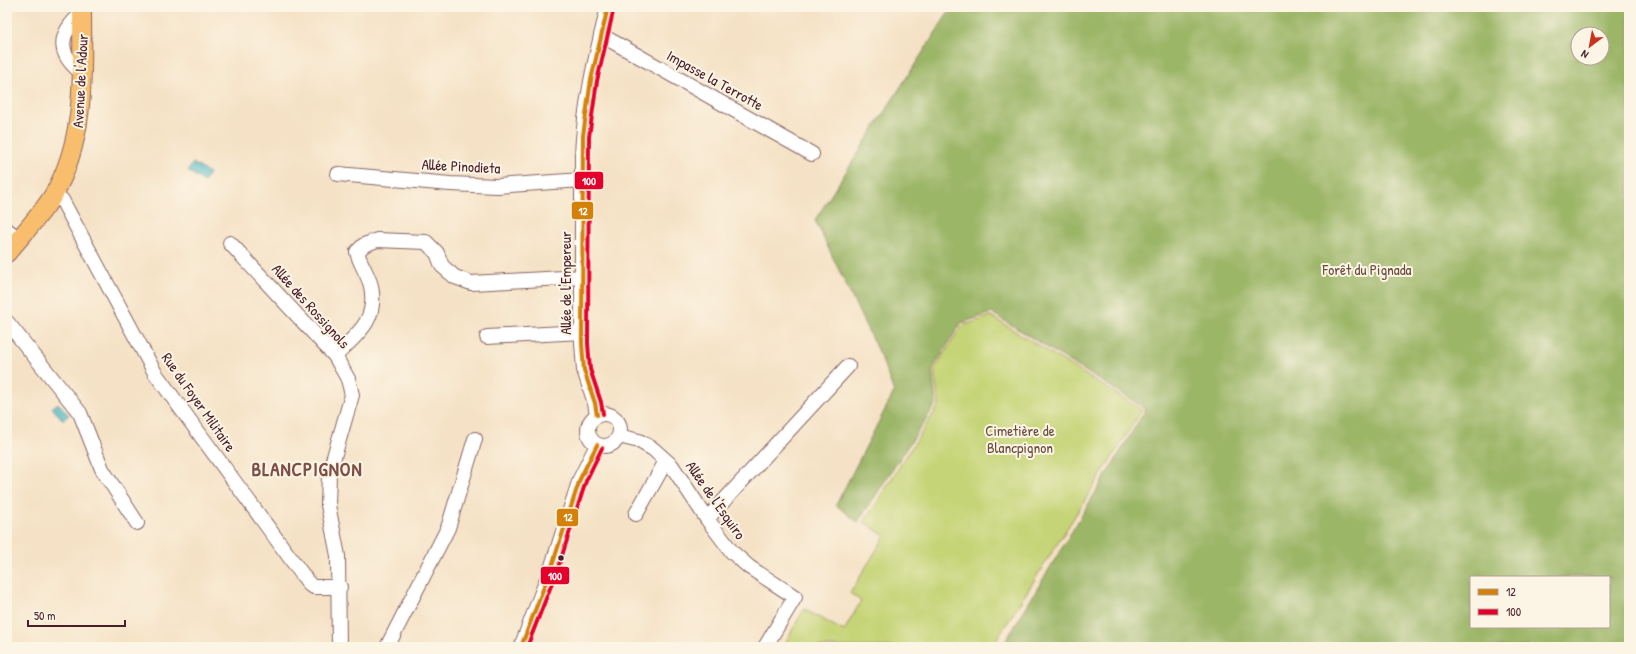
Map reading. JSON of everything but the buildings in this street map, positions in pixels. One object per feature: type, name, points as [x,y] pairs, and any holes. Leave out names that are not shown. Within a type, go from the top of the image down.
[{"type":"main road","name":"Avenue de l'Adour","points":[[7,254],[13,234],[45,207],[54,193],[71,157],[78,133],[81,109],[82,10]]},
{"type":"street","name":"Allée de l'Empereur","points":[[597,415],[595,403],[588,386],[584,370],[582,332],[583,129],[588,95],[608,7]]},
{"type":"street","name":"Impasse la Terrotte","points":[[601,35],[812,154]]},
{"type":"street","name":"Allée Pinodieta","points":[[338,174],[450,184],[497,186],[582,180]]},
{"type":"street","name":"Rue du Foyer Militaire","points":[[54,193],[62,200],[155,373],[310,585],[314,587],[340,587]]},
{"type":"street","points":[[335,356],[368,322],[372,308],[371,285],[359,262],[357,252],[364,245],[377,240],[426,242],[437,253],[442,266],[455,277],[471,283],[582,277]]},
{"type":"street","name":"Allée des Rossignols","points":[[230,243],[335,356],[348,379],[352,395],[329,474],[328,505],[338,556],[340,587]]},
{"type":"street","points":[[7,322],[80,413],[102,469],[138,523]]},
{"type":"street","points":[[487,337],[582,332]]},
{"type":"street","points":[[707,519],[848,366]]},
{"type":"street","points":[[605,414],[612,416],[618,421],[620,428],[619,436],[616,442],[610,446],[604,447],[597,445],[591,441],[588,434],[588,426],[591,420],[597,415],[605,414]]},
{"type":"street","name":"Allée de l'Esquiro","points":[[619,436],[639,441],[653,449],[672,466],[707,519],[732,552],[749,567],[795,596],[765,647]]},
{"type":"street","points":[[387,647],[448,528],[475,439]]},
{"type":"street","points":[[521,647],[552,566],[580,479],[597,445]]},
{"type":"street","points":[[636,514],[666,461]]},
{"type":"street","points":[[339,647],[340,587]]},
{"type":"green space","name":"Forêt du Pignada","points":[[952,7],[1629,7],[1629,647],[1002,647],[1146,409],[992,313],[961,323],[932,369],[936,404],[858,522],[836,505],[894,392],[882,360],[815,220]]},
{"type":"green space","name":"Cimetière de Blancpignon","points":[[991,316],[1142,410],[992,647],[783,647],[804,609],[844,631],[861,601],[850,593],[885,536],[864,522],[939,405],[934,369],[962,326]]},
{"type":"water","points":[[193,163],[209,173],[204,182],[188,171]]},
{"type":"water","points":[[58,403],[69,415],[63,420],[52,408]]},
{"type":"transit line","name":"12","points":[[597,415],[595,403],[584,370],[582,343],[583,136],[591,80],[608,7]]},
{"type":"transit line","name":"100","points":[[603,414],[601,402],[590,369],[588,343],[589,137],[597,81],[614,8]]},
{"type":"transit line","name":"12","points":[[521,647],[552,566],[580,479],[597,445]]},
{"type":"transit line","name":"100","points":[[527,647],[558,568],[586,481],[602,448]]},
{"type":"district","name":"BLANCPIGNON","points":[[307,469]]}]
